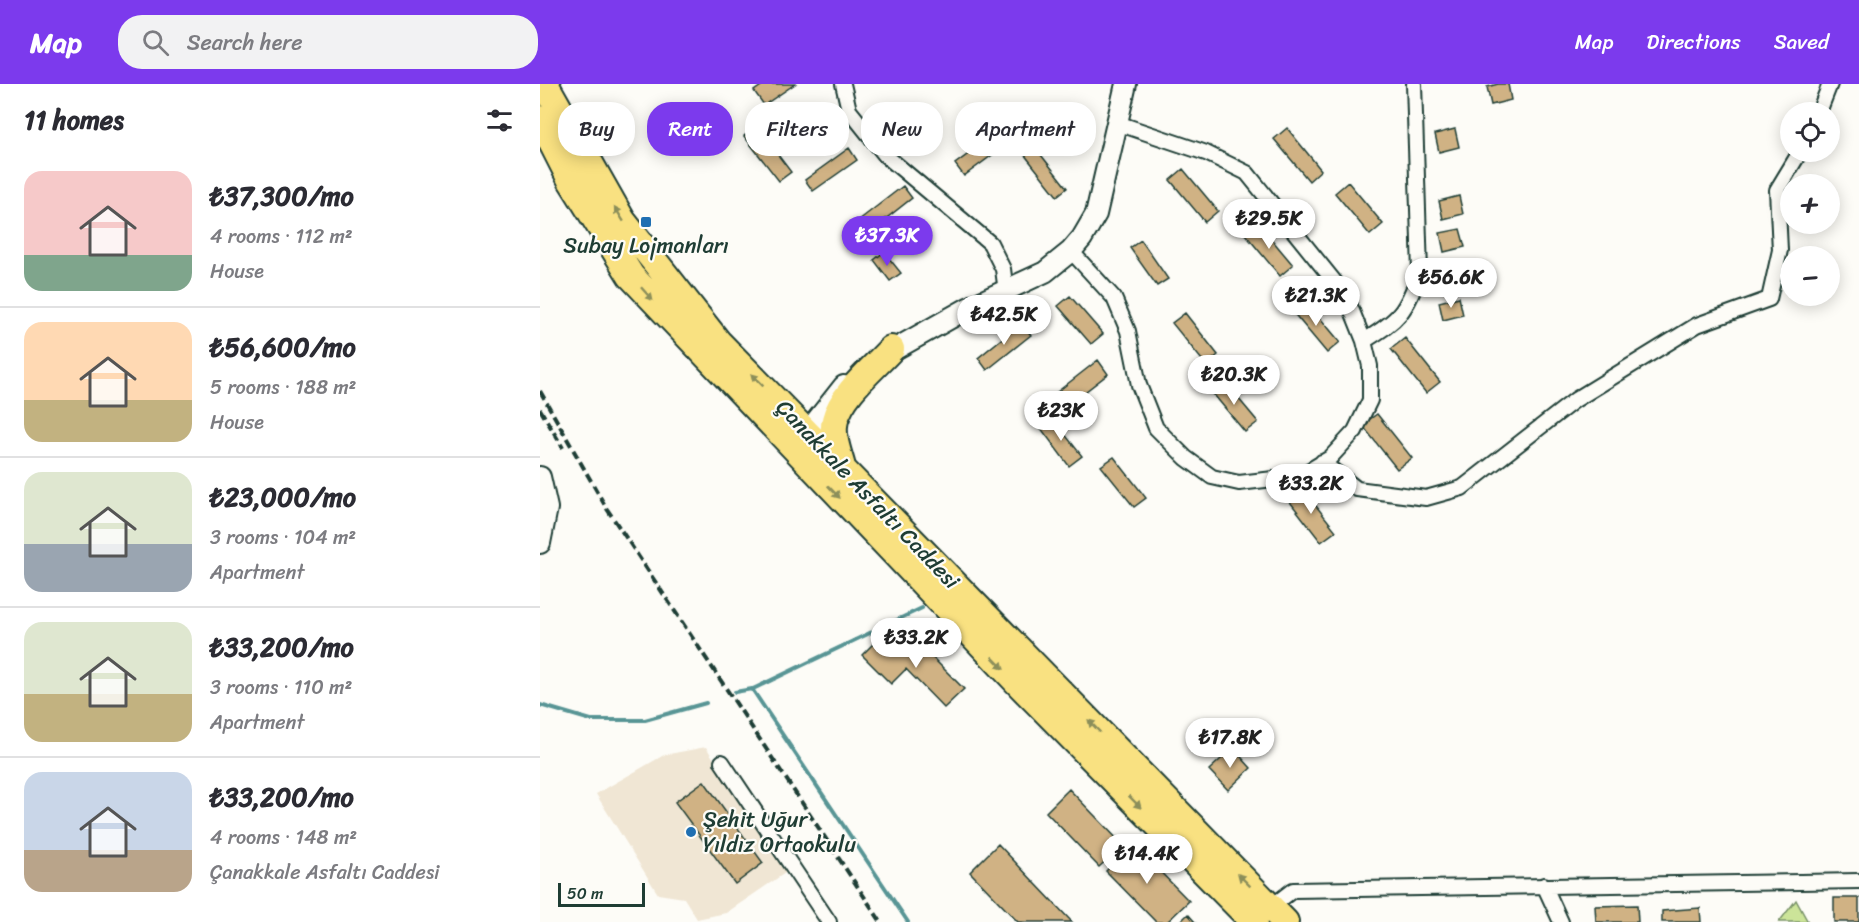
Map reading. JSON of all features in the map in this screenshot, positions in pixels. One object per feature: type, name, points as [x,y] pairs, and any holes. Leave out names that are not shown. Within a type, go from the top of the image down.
[{"type":"highway","name":"Çanakkale Asfaltı Caddesi","points":[[545,84],[622,220],[718,342],[801,440],[1022,687],[1270,917]]},
{"type":"highway","name":"Çanakkale Asfaltı Caddesi","points":[[540,119],[571,180],[631,276],[801,440],[842,467],[1270,917]]},
{"type":"highway","points":[[842,467],[834,436],[835,419],[847,398],[891,349]]},
{"type":"street","points":[[843,84],[849,110],[885,155],[990,243],[1003,268],[1006,292]]},
{"type":"street","points":[[801,440],[846,383],[891,349],[970,307],[1045,272],[1071,251],[1082,238],[1096,214],[1126,84]]},
{"type":"street","points":[[1364,341],[1394,322],[1410,301],[1420,272],[1414,84]]},
{"type":"street","points":[[1823,102],[1830,84]]},
{"type":"street","points":[[1071,251],[1114,298],[1128,331],[1139,385],[1156,428],[1186,458],[1212,477],[1239,483],[1300,476],[1322,462],[1355,431],[1370,400],[1370,366],[1364,341],[1346,296],[1247,173],[1206,153],[1117,123]]},
{"type":"street","points":[[1322,462],[1356,489],[1426,498],[1462,488],[1575,400],[1687,331],[1769,299],[1780,250],[1777,190],[1794,162]]},
{"type":"street","points":[[540,477],[547,508],[540,543]]},
{"type":"street","points":[[722,762],[829,922]]},
{"type":"street","points":[[1270,917],[1293,890],[1859,881]]},
{"type":"street","points":[[1544,885],[1561,922]]},
{"type":"shaded area","name":"Şehit Uğur Yıldız Ortaokulu","points":[[706,747],[788,871],[726,913],[697,919],[684,898],[658,894],[596,794],[664,755]]},
{"type":"green space","points":[[1796,900],[1808,922],[1779,922]]},
{"type":"building","points":[[764,84],[795,84],[768,102],[762,102],[754,91]]},
{"type":"building","points":[[1508,84],[1511,100],[1491,105],[1487,87]]},
{"type":"building","points":[[1287,128],[1321,170],[1309,181],[1274,139]]},
{"type":"building","points":[[1455,129],[1459,147],[1439,152],[1435,134]]},
{"type":"building","points":[[849,148],[857,160],[813,191],[805,180],[838,156],[849,156]]},
{"type":"building","points":[[760,156],[779,156],[791,172],[779,181]]},
{"type":"building","points":[[966,156],[991,156],[964,176],[955,164]]},
{"type":"building","points":[[1026,156],[1042,156],[1067,188],[1057,196]]},
{"type":"building","points":[[1183,169],[1218,211],[1205,222],[1170,180]]},
{"type":"building","points":[[1348,182],[1383,224],[1370,235],[1335,193]]},
{"type":"building","points":[[903,186],[912,198],[869,232],[859,220]]},
{"type":"building","points":[[1459,196],[1463,214],[1443,219],[1439,201]]},
{"type":"building","points":[[1258,223],[1293,265],[1280,276],[1245,234]]},
{"type":"building","points":[[1460,229],[1465,247],[1444,252],[1440,233]]},
{"type":"building","points":[[1141,240],[1168,279],[1157,286],[1130,248]]},
{"type":"building","points":[[884,252],[901,273],[890,281],[874,260]]},
{"type":"building","points":[[1070,296],[1103,334],[1091,344],[1058,306]]},
{"type":"building","points":[[1459,297],[1463,315],[1443,320],[1439,302]]},
{"type":"building","points":[[1305,300],[1340,342],[1327,353],[1292,311]]},
{"type":"building","points":[[1185,313],[1218,355],[1206,365],[1172,323]]},
{"type":"building","points":[[1021,323],[1031,335],[987,370],[978,358]]},
{"type":"building","points":[[1405,338],[1440,382],[1426,393],[1391,349]]},
{"type":"building","points":[[1098,360],[1108,374],[1068,405],[1057,392]]},
{"type":"building","points":[[1223,380],[1258,422],[1245,432],[1210,390]]},
{"type":"building","points":[[1377,414],[1412,458],[1397,469],[1362,425]]},
{"type":"building","points":[[1052,418],[1082,456],[1069,466],[1040,427]]},
{"type":"building","points":[[1114,457],[1146,498],[1134,507],[1101,466]]},
{"type":"building","points":[[1301,487],[1336,531],[1321,542],[1287,498]]},
{"type":"building","points":[[920,632],[930,641],[923,648],[964,689],[944,708],[906,669],[891,684],[862,655],[873,644],[882,652],[888,646],[896,655]]},
{"type":"building","points":[[1233,748],[1251,768],[1228,790],[1209,770]]},
{"type":"building","points":[[704,781],[763,863],[735,884],[675,802]]},
{"type":"building","points":[[1069,789],[1123,845],[1099,867],[1046,812]]},
{"type":"building","points":[[998,844],[1072,922],[1018,922],[970,872]]},
{"type":"building","points":[[1133,844],[1189,901],[1167,922],[1156,922],[1106,871]]},
{"type":"building","points":[[1834,898],[1859,898],[1859,922],[1834,922]]},
{"type":"building","points":[[1637,905],[1638,922],[1596,922],[1595,906]]},
{"type":"building","points":[[1700,908],[1701,922],[1662,922],[1662,911]]},
{"type":"building","points":[[1188,914],[1195,922],[1180,922]]},
{"type":"waterway","points":[[753,689],[922,608]]},
{"type":"waterway","points":[[735,692],[752,689],[908,922]]},
{"type":"waterway","points":[[540,705],[591,720],[645,720],[706,703]]},
{"type":"railway","points":[[540,391],[607,509],[881,922]]},
{"type":"railway","points":[[540,409],[563,448]]},
{"type":"place","name":"Subay Lojmanları","points":[[646,222]]},
{"type":"place","name":"Şehit Uğur Yıldız Ortaokulu","points":[[691,832]]}]
